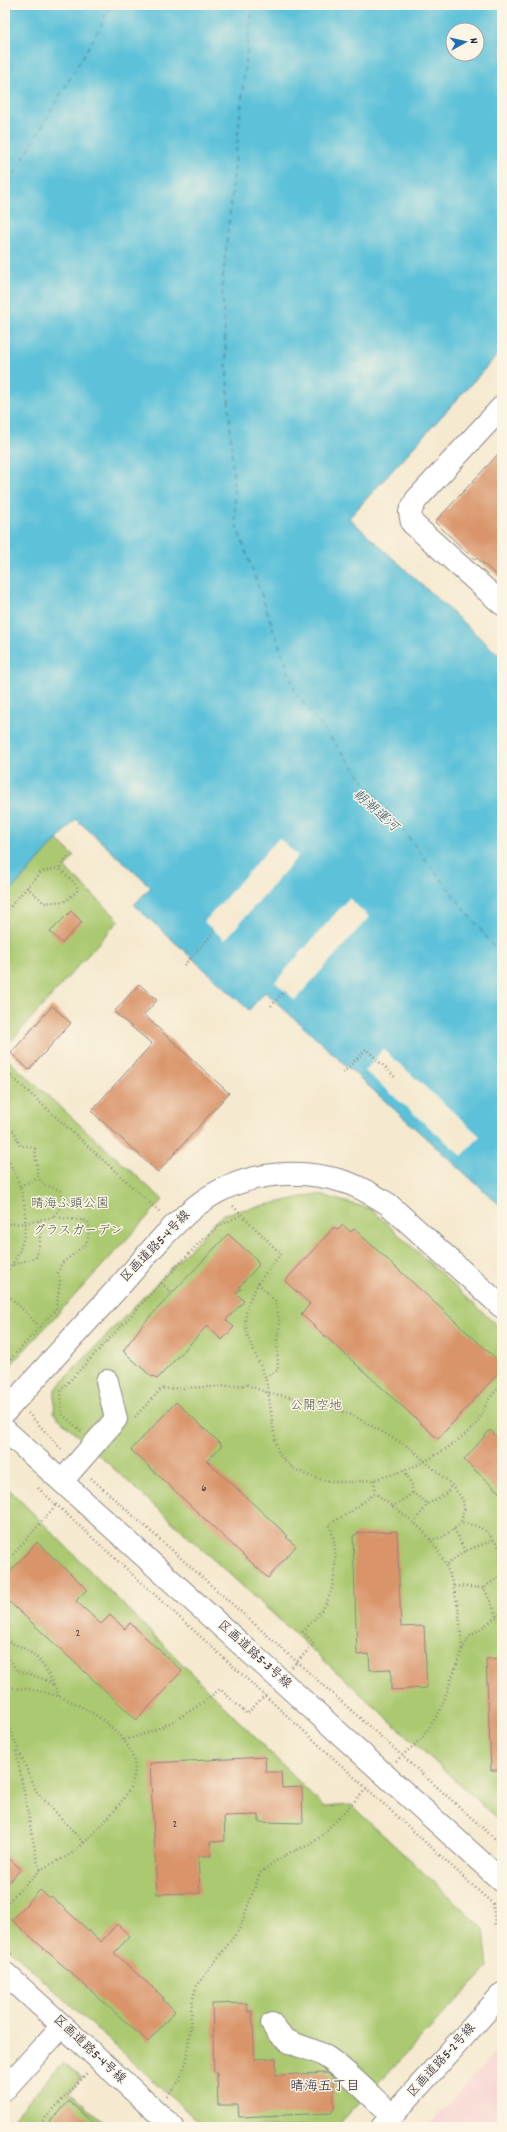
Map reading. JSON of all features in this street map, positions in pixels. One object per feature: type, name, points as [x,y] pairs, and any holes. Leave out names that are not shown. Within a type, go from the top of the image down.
[{"type":"street","points":[[502,407],[416,500],[410,512],[412,523],[502,604]]},
{"type":"street","name":"区画道路5-4号線","points":[[15,1411],[181,1219],[218,1192],[240,1182],[280,1174],[322,1176],[346,1183],[368,1192],[388,1204],[502,1307]]},
{"type":"street","points":[[66,1485],[116,1419],[107,1381]]},
{"type":"street","name":"区画道路5-3号線","points":[[5,1430],[502,1881]]},
{"type":"street","name":"区画道路5-4号線","points":[[5,1973],[173,2127]]},
{"type":"street","name":"区画道路5-2号線","points":[[387,2121],[502,1994]]},
{"type":"street","points":[[272,2024],[279,2035],[292,2044],[313,2049],[329,2058],[387,2121]]},
{"type":"street","points":[[5,2089],[62,2026]]},
{"type":"path","points":[[5,912],[41,872],[59,868],[68,856]]},
{"type":"path","points":[[27,888],[44,903],[66,901],[78,890],[77,886],[59,868]]},
{"type":"path","points":[[184,965],[215,931]]},
{"type":"path","points":[[271,1006],[285,991]]},
{"type":"path","points":[[343,1073],[366,1048],[396,1078]]},
{"type":"path","points":[[5,1078],[8,1080],[11,1076],[161,1214]]},
{"type":"path","points":[[5,1129],[14,1131],[20,1146],[28,1146],[35,1149],[38,1178],[45,1185],[60,1190],[64,1195],[64,1202],[53,1217]]},
{"type":"path","points":[[5,1156],[16,1172],[24,1196],[26,1223],[20,1246],[12,1265],[5,1273]]},
{"type":"path","points":[[20,1186],[38,1178]]},
{"type":"path","points":[[218,1192],[281,1254],[258,1283],[250,1299],[246,1316],[248,1336],[265,1377],[278,1451],[286,1463],[298,1472],[317,1479],[336,1482],[374,1480],[404,1470],[457,1441],[470,1430],[482,1417],[488,1401],[502,1385]]},
{"type":"path","points":[[172,1293],[161,1283],[201,1241],[220,1225],[242,1215]]},
{"type":"path","points":[[5,1224],[26,1223],[53,1217],[87,1221],[90,1228],[86,1244],[61,1264],[58,1273],[60,1281],[56,1309],[5,1365]]},
{"type":"path","points":[[12,1265],[36,1257],[40,1241],[39,1220]]},
{"type":"path","points":[[258,1283],[275,1301],[280,1323],[277,1340],[278,1370],[265,1377]]},
{"type":"path","points":[[5,1292],[40,1327]]},
{"type":"path","points":[[5,1356],[9,1360]]},
{"type":"path","points":[[130,1423],[161,1389],[247,1385],[268,1393],[308,1400],[352,1415],[409,1447],[451,1484],[463,1500],[464,1509],[461,1523],[443,1537],[430,1540]]},
{"type":"path","points":[[15,1411],[66,1454]]},
{"type":"path","points":[[404,1470],[412,1485],[413,1493],[428,1504]]},
{"type":"path","points":[[85,1473],[502,1846]]},
{"type":"path","points":[[374,1480],[375,1494]]},
{"type":"path","points":[[33,1484],[493,1904],[495,1926]]},
{"type":"path","points":[[413,1523],[428,1504],[447,1493],[451,1484]]},
{"type":"path","points":[[5,1564],[66,1485]]},
{"type":"path","points":[[392,1506],[413,1493]]},
{"type":"path","points":[[375,1494],[413,1523],[430,1540],[446,1564],[454,1586],[461,1625],[462,1650]]},
{"type":"path","points":[[124,1740],[161,1729],[196,1709],[220,1689],[247,1714],[314,1644],[303,1632],[328,1598],[335,1561],[334,1542],[329,1524],[349,1513],[375,1494]]},
{"type":"path","points":[[461,1523],[476,1524],[486,1530],[502,1551]]},
{"type":"path","points":[[454,1529],[465,1551]]},
{"type":"path","points":[[446,1564],[465,1551],[494,1540]]},
{"type":"path","points":[[454,1586],[484,1588],[501,1575],[500,1563],[502,1559]]},
{"type":"path","points":[[484,1588],[497,1616]]},
{"type":"path","points":[[155,2111],[180,2081],[187,2060],[192,2003],[196,1987],[239,1930],[260,1873],[274,1862],[291,1852],[310,1845],[321,1836],[382,1772],[422,1738],[440,1711],[462,1650],[469,1637],[502,1613]]},
{"type":"path","points":[[5,1641],[30,1651],[40,1661],[59,1697]]},
{"type":"path","points":[[5,1652],[16,1670],[44,1679],[54,1685]]},
{"type":"path","points":[[5,1688],[19,1688],[59,1697],[80,1705],[99,1717],[124,1740],[132,1753],[135,1763],[135,1776],[132,1786],[116,1810],[84,1843],[70,1854],[41,1870],[5,1905]]},
{"type":"path","points":[[5,1718],[36,1791],[84,1843]]},
{"type":"path","points":[[16,1746],[37,1861],[41,1870]]},
{"type":"path","points":[[37,2127],[99,2059]]},
{"type":"shaded area","points":[[502,2046],[502,2127],[427,2127]]},
{"type":"green space","points":[[57,840],[74,856],[65,868],[119,920],[5,1048],[5,897]]},
{"type":"green space","name":"晴海ふ頭公園","points":[[5,1057],[163,1200],[5,1371]]},
{"type":"green space","name":"公開空地","points":[[317,1194],[371,1209],[502,1330],[502,1823],[54,1414],[55,1389],[223,1214]]},
{"type":"green space","points":[[5,1485],[324,1807],[351,1805],[484,1929],[488,1968],[336,2127],[204,2127],[5,1945]]},
{"type":"green space","points":[[63,2063],[82,2078],[70,2092],[109,2127],[5,2127]]},
{"type":"water","name":"朝潮運河","points":[[5,5],[502,5],[502,350],[349,518],[502,658],[502,1207],[265,992],[249,1010],[134,905],[151,887],[76,819],[5,897]]},
{"type":"pier","points":[[279,838],[298,856],[225,940],[204,922]]},
{"type":"pier","points":[[349,898],[369,917],[295,1000],[275,982]]},
{"type":"pier","points":[[383,1049],[480,1136],[462,1156],[365,1071]]},
{"type":"building","points":[[502,450],[502,580],[477,558],[475,560],[435,522]]},
{"type":"building","points":[[71,911],[82,922],[62,943],[50,932]]},
{"type":"building","points":[[139,984],[157,1000],[144,1015],[229,1093],[158,1172],[91,1111],[152,1044],[114,1012]]},
{"type":"building","points":[[52,1006],[71,1023],[29,1070],[11,1053]]},
{"type":"building","points":[[343,1225],[351,1232],[354,1229],[502,1364],[502,1369],[438,1439],[301,1314],[310,1304],[285,1281],[334,1227],[338,1230]]},
{"type":"building","points":[[228,1234],[257,1260],[256,1261],[259,1265],[239,1287],[241,1289],[236,1293],[244,1301],[226,1320],[234,1327],[222,1340],[207,1326],[157,1379],[153,1376],[152,1377],[123,1351],[143,1324]]},
{"type":"building","points":[[176,1402],[222,1445],[207,1461],[288,1536],[286,1537],[296,1546],[268,1578],[131,1450]]},
{"type":"building","points":[[490,1430],[502,1441],[502,1495],[464,1460]]},
{"type":"building","points":[[397,1531],[401,1627],[424,1626],[427,1688],[391,1690],[391,1669],[370,1670],[369,1654],[357,1655],[353,1536],[358,1533]]},
{"type":"building","points":[[37,1542],[87,1589],[76,1601],[101,1624],[110,1615],[125,1629],[130,1623],[182,1671],[137,1720],[5,1598],[5,1577]]},
{"type":"building","points":[[502,1658],[502,1770],[491,1770],[486,1659]]},
{"type":"building","points":[[265,1757],[266,1772],[281,1772],[282,1788],[302,1787],[303,1823],[259,1822],[259,1815],[224,1816],[225,1841],[210,1842],[211,1856],[198,1856],[200,1893],[157,1894],[150,1763]]},
{"type":"building","points":[[5,1855],[21,1869],[5,1886]]},
{"type":"building","points":[[40,1890],[49,1898],[51,1896],[101,1942],[117,1924],[130,1936],[114,1953],[164,1998],[163,2000],[175,2011],[148,2042],[12,1920]]},
{"type":"building","points":[[247,2003],[248,2012],[252,2011],[255,2059],[276,2058],[276,2075],[327,2073],[333,2077],[334,2109],[331,2113],[239,2117],[238,2105],[218,2105],[217,2072],[214,2072],[212,2004]]},
{"type":"building","points":[[69,2101],[97,2127],[45,2127]]},
{"type":"ferry route","points":[[5,190],[103,22],[109,5]]},
{"type":"ferry route","points":[[253,5],[249,30],[222,287],[236,524],[297,695],[502,957]]},
{"type":"district","name":"晴海五丁目","points":[[325,2087]]},
{"type":"park label","name":"グラスガーデン","points":[[78,1231]]}]
